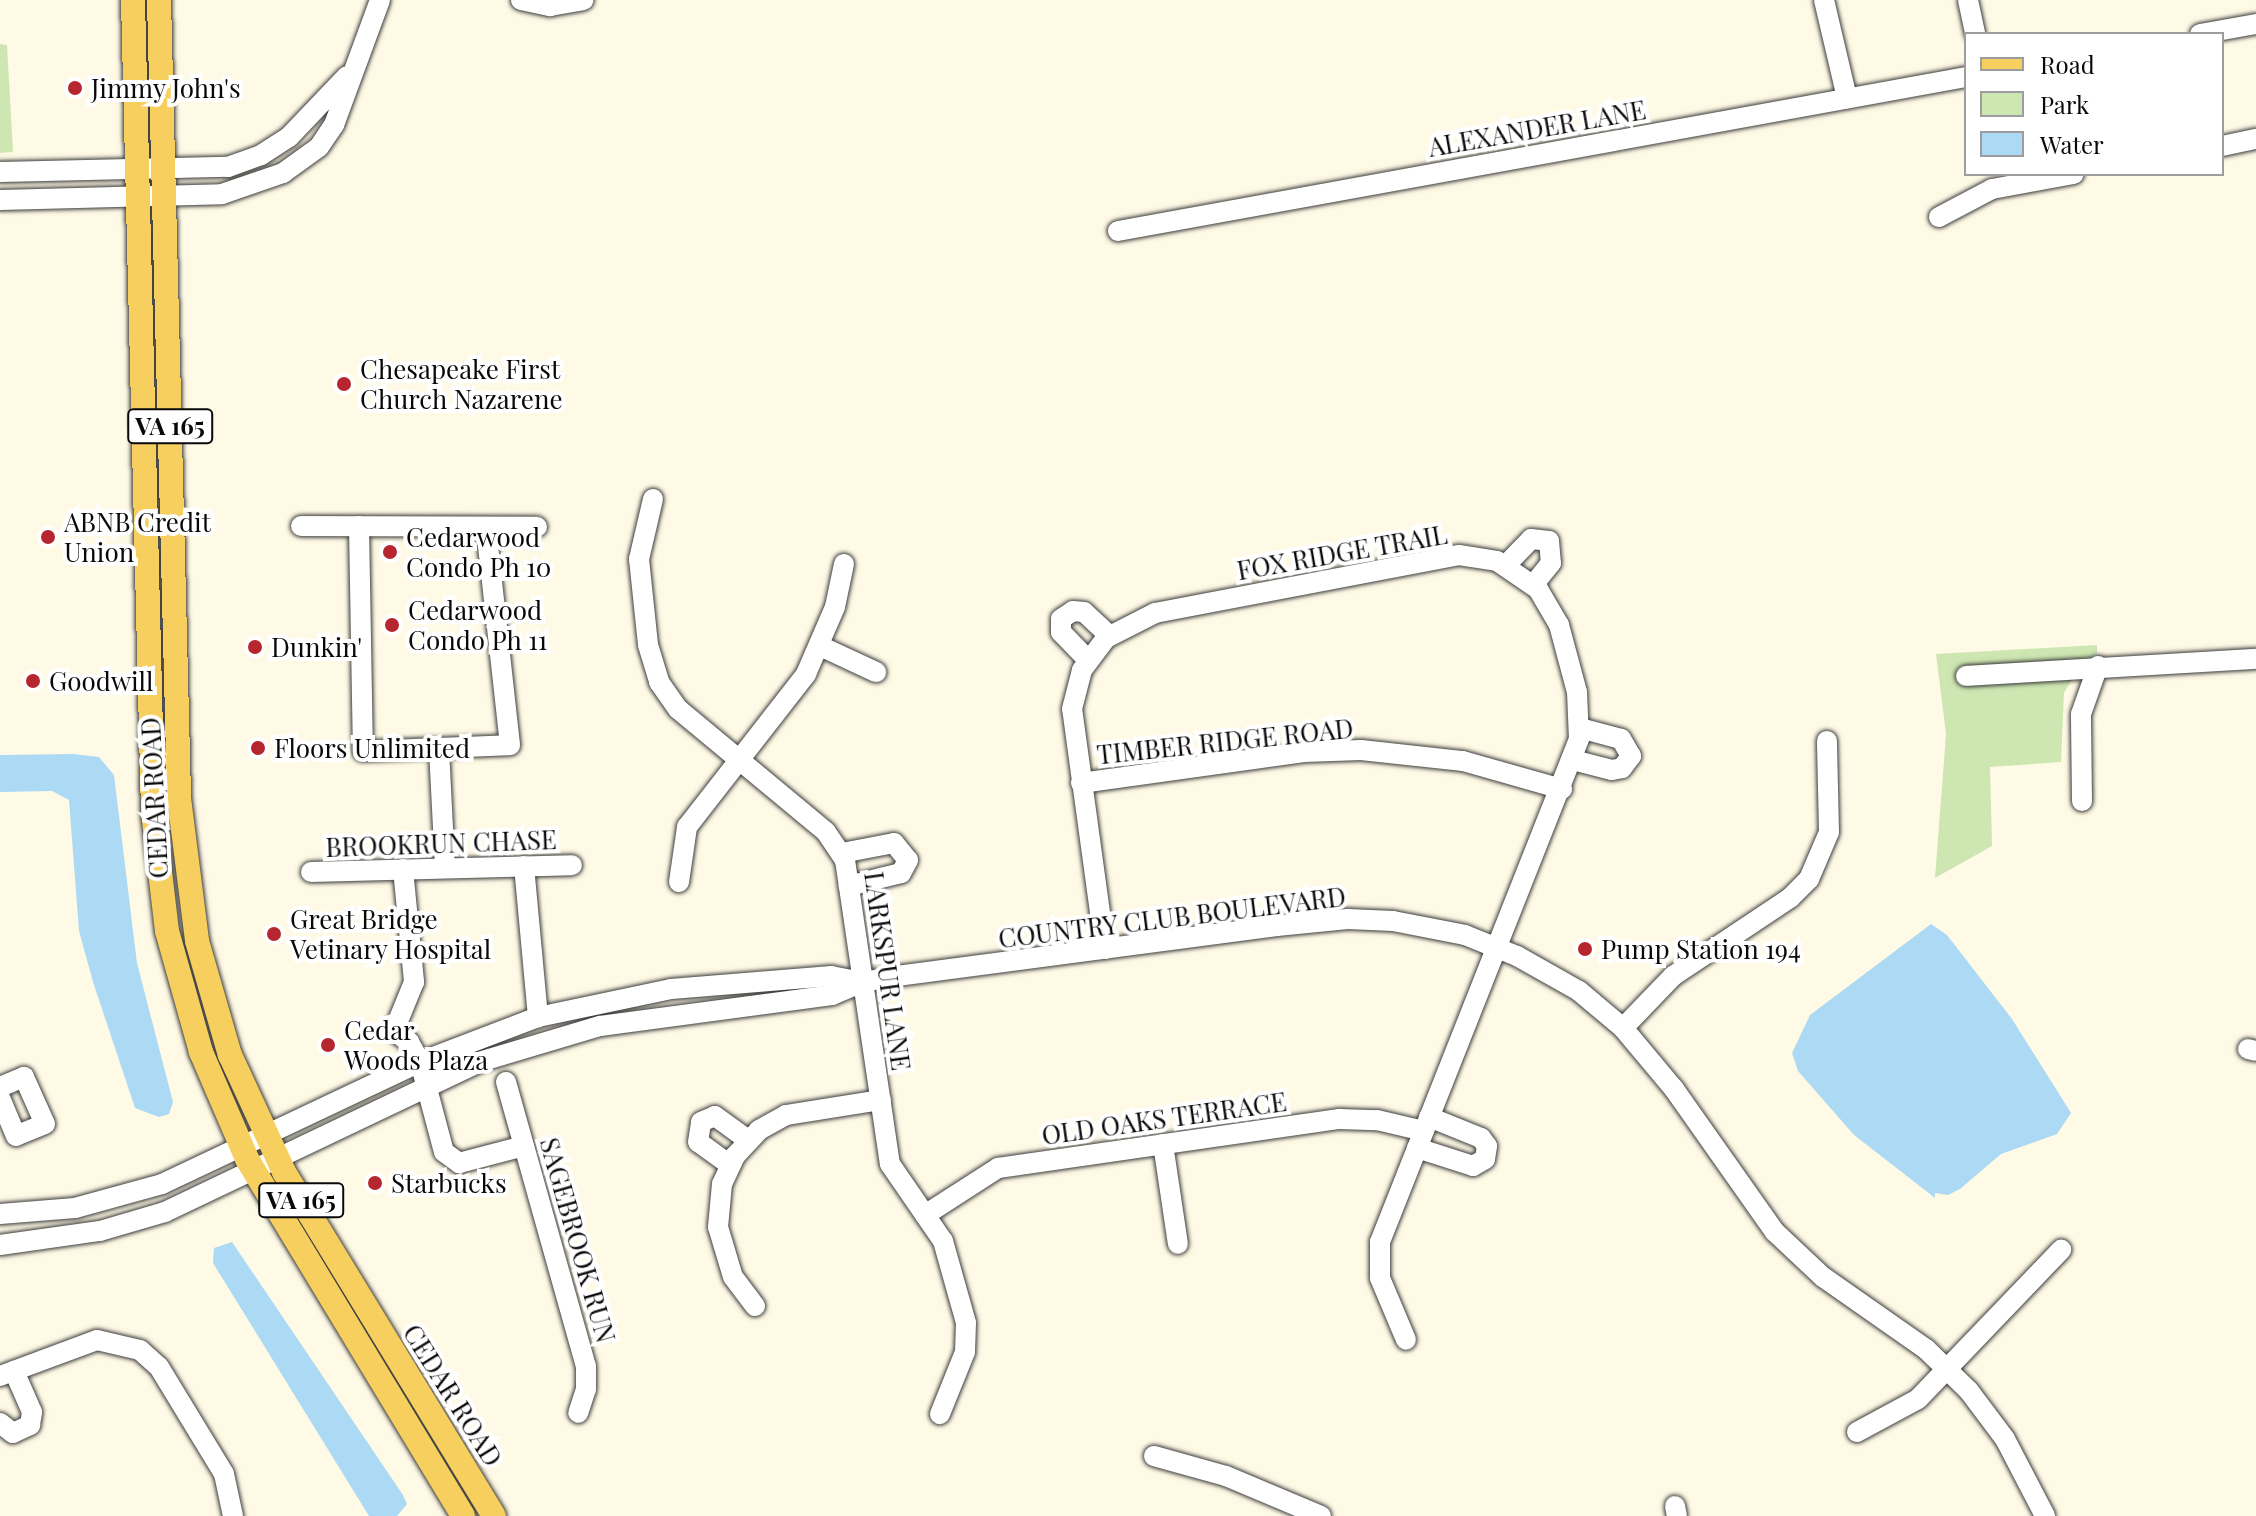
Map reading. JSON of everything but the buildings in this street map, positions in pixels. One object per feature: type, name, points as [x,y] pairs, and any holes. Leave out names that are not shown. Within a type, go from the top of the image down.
[{"type":"main road","name":"CEDAR ROAD","points":[[133,0],[157,861],[185,1001],[252,1170],[463,1516]]},
{"type":"main road","name":"CEDAR ROAD","points":[[159,0],[182,845],[208,986],[265,1135],[277,1158],[494,1516]]},
{"type":"street","points":[[0,172],[136,183],[164,195],[222,194],[292,167],[319,147],[334,125],[350,72],[380,0]]},
{"type":"street","points":[[521,0],[550,6],[583,0]]},
{"type":"street","points":[[1824,0],[1847,98]]},
{"type":"street","points":[[1968,0],[1975,32]]},
{"type":"street","points":[[2211,32],[2256,24]]},
{"type":"street","points":[[0,200],[136,183],[163,170],[207,171],[261,155],[302,126],[350,72]]},
{"type":"street","name":"ALEXANDER LANE","points":[[1118,231],[1964,77]]},
{"type":"street","points":[[2224,146],[2256,139]]},
{"type":"street","points":[[1939,217],[1992,189],[2063,176]]},
{"type":"street","name":"LARKSPUR LANE","points":[[653,499],[639,559],[651,662],[678,709],[826,832],[842,853],[890,1164],[943,1241],[967,1330],[965,1352],[940,1414]]},
{"type":"street","points":[[301,526],[537,527]]},
{"type":"street","points":[[359,526],[363,751],[510,745],[486,527]]},
{"type":"street","points":[[1506,565],[1531,539],[1549,541],[1551,563],[1533,585]]},
{"type":"street","name":"FOX RIDGE TRAIL","points":[[1105,949],[1072,709],[1088,660],[1109,635],[1155,613],[1459,555],[1506,565],[1533,585],[1559,625],[1577,692],[1580,728],[1562,789],[1423,1132],[1378,1260],[1380,1278],[1406,1340]]},
{"type":"street","points":[[679,882],[687,827],[785,704],[820,646],[844,564]]},
{"type":"street","points":[[1088,660],[1061,632],[1061,619],[1073,611],[1084,612],[1109,635]]},
{"type":"street","points":[[820,646],[876,672]]},
{"type":"street","points":[[1966,676],[2256,659]]},
{"type":"street","points":[[2082,801],[2081,714],[2098,666]]},
{"type":"street","points":[[1573,760],[1612,770],[1622,768],[1631,756],[1621,739],[1580,728]]},
{"type":"street","points":[[1623,1028],[1673,976],[1790,898],[1809,879],[1829,832],[1827,741]]},
{"type":"street","points":[[439,749],[445,868]]},
{"type":"street","name":"TIMBER RIDGE ROAD","points":[[1081,783],[1304,752],[1361,750],[1463,761],[1562,789]]},
{"type":"street","points":[[842,853],[894,843],[908,860],[901,873],[849,886]]},
{"type":"street","name":"BROOKRUN CHASE","points":[[311,872],[572,865]]},
{"type":"street","points":[[524,866],[538,1017]]},
{"type":"street","points":[[403,869],[414,982],[394,1031],[409,1042],[451,1159],[469,1162],[524,1146]]},
{"type":"street","name":"COUNTRY CLUB BOULEVARD","points":[[0,1214],[61,1211],[133,1194],[265,1135],[423,1074],[600,1026],[832,995],[863,982],[1348,919],[1424,925],[1497,948],[1550,972],[1623,1028],[1674,1089],[1775,1232],[1823,1277],[1948,1367],[2005,1439],[2045,1516]]},
{"type":"street","name":"COUNTRY CLUB BOULEVARD","points":[[0,1245],[133,1223],[277,1158],[423,1074],[538,1017],[671,989],[831,976],[863,982]]},
{"type":"street","points":[[0,1087],[24,1077],[45,1124],[16,1136],[0,1098]]},
{"type":"street","name":"SAGEBROOK RUN","points":[[506,1082],[586,1366],[578,1413]]},
{"type":"street","points":[[755,1306],[733,1277],[718,1227],[718,1200],[730,1165],[748,1140],[786,1115],[881,1100]]},
{"type":"street","points":[[730,1165],[698,1142],[701,1122],[715,1116],[748,1140]]},
{"type":"street","name":"OLD OAKS TERRACE","points":[[925,1215],[998,1168],[1339,1119],[1377,1120],[1423,1132]]},
{"type":"street","points":[[1163,1144],[1178,1244]]},
{"type":"street","points":[[1857,1432],[1908,1408],[2061,1250]]},
{"type":"street","points":[[0,1423],[13,1433],[30,1425],[32,1412],[7,1373],[97,1340],[140,1350],[159,1367],[224,1474],[233,1516]]},
{"type":"street","points":[[1154,1456],[1226,1476],[1321,1516]]},
{"type":"green space","points":[[0,44],[7,45],[13,152],[0,153]]},
{"type":"green space","points":[[2097,645],[2097,653],[2082,663],[2064,693],[2061,762],[1990,767],[1992,846],[1935,878],[1946,734],[1936,654]]},
{"type":"water","points":[[73,754],[99,757],[114,775],[137,963],[173,1102],[169,1114],[159,1117],[135,1108],[93,982],[79,931],[69,800],[52,791],[0,792],[0,755]]},
{"type":"water","points":[[1931,924],[1947,935],[2012,1019],[2071,1113],[2057,1134],[2001,1154],[1960,1189],[1948,1195],[1935,1193],[1935,1198],[1854,1135],[1798,1071],[1792,1053],[1810,1015]]},
{"type":"water","points":[[232,1242],[403,1495],[407,1504],[397,1516],[369,1516],[213,1263],[214,1248]]},
{"type":"place","name":"Jimmy John's","points":[[75,88]]},
{"type":"place","name":"Chesapeake First Church Nazarene","points":[[344,384]]},
{"type":"place","name":"ABNB Credit Union","points":[[48,537]]},
{"type":"place","name":"Cedarwood Condo Ph 10","points":[[390,552]]},
{"type":"place","name":"Cedarwood Condo Ph 11","points":[[392,625]]},
{"type":"place","name":"Dunkin'","points":[[255,647]]},
{"type":"place","name":"Goodwill","points":[[33,681]]},
{"type":"place","name":"Floors Unlimited","points":[[258,748]]},
{"type":"place","name":"Great Bridge Vetinary Hospital","points":[[274,934]]},
{"type":"place","name":"Pump Station 194","points":[[1585,949]]},
{"type":"place","name":"Cedar Woods Plaza","points":[[328,1045]]},
{"type":"place","name":"Starbucks","points":[[375,1183]]}]
